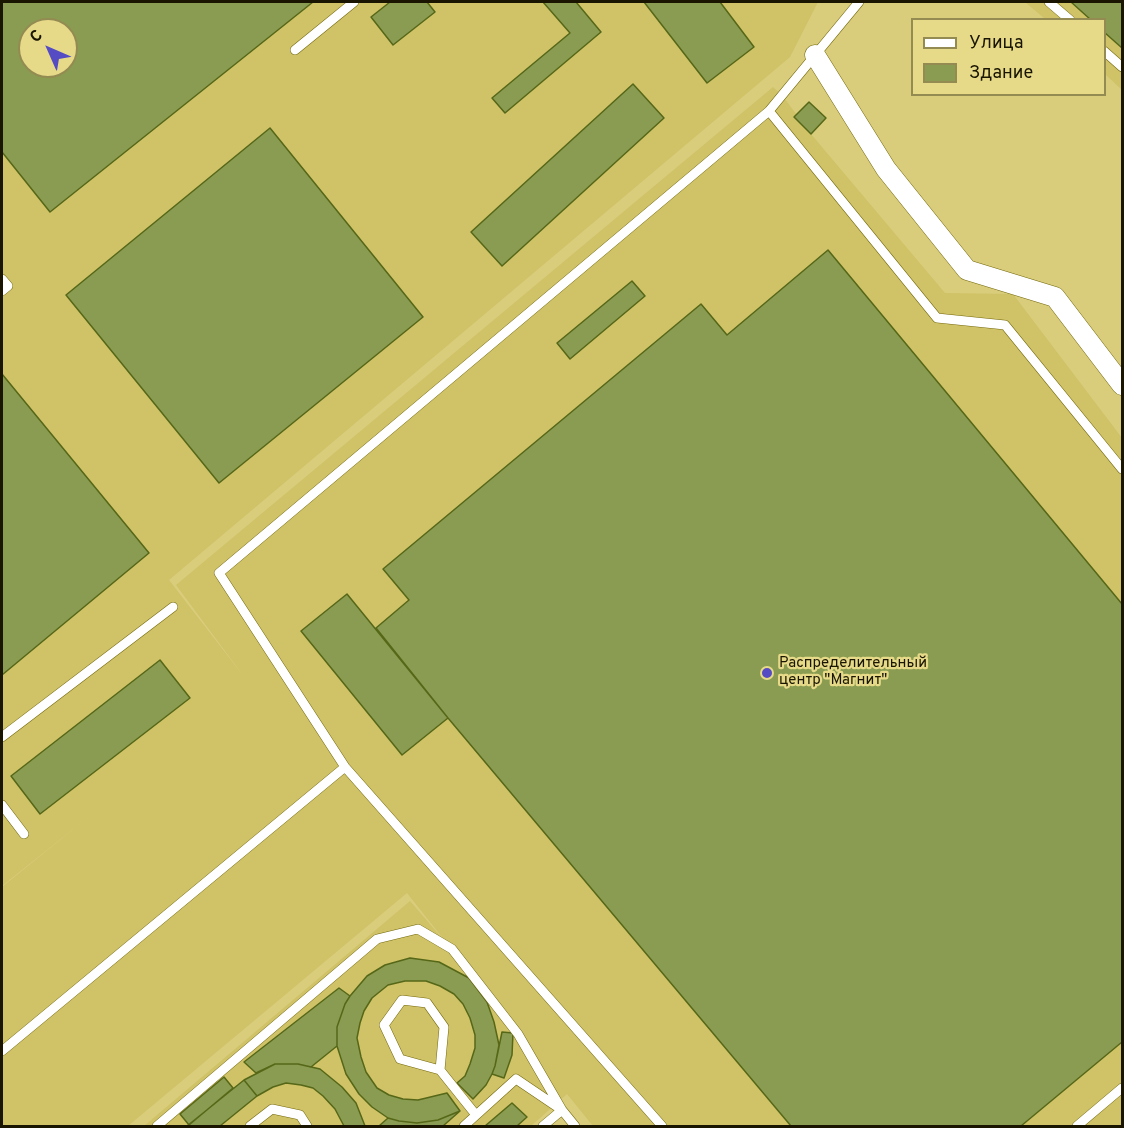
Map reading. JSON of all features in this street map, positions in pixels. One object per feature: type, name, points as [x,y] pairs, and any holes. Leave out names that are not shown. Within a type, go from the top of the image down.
[{"type":"street","points":[[815,55],[886,169],[967,270],[1055,297],[1122,385]]},
{"type":"lane","points":[[295,50],[354,2]]},
{"type":"lane","points":[[662,1126],[345,767],[219,573],[769,111],[859,2]]},
{"type":"lane","points":[[1049,2],[1068,18]]},
{"type":"lane","points":[[1106,53],[1122,67]]},
{"type":"lane","points":[[769,111],[937,318],[1005,325],[1122,469]]},
{"type":"lane","points":[[2,279],[8,286],[2,291]]},
{"type":"lane","points":[[2,737],[173,607]]},
{"type":"lane","points":[[2,1051],[345,767]]},
{"type":"lane","points":[[2,806],[24,834]]},
{"type":"lane","points":[[157,1126],[377,939],[418,929],[452,949],[518,1035],[562,1110],[575,1126]]},
{"type":"lane","points":[[440,1070],[444,1027],[427,1003],[402,1000],[384,1025],[400,1059],[440,1070],[476,1115]]},
{"type":"lane","points":[[464,1126],[516,1079],[562,1110]]},
{"type":"lane","points":[[1077,1126],[1122,1088]]},
{"type":"lane","points":[[250,1126],[272,1109],[300,1115],[307,1126]]},
{"type":"lane","points":[[543,1126],[562,1110]]},
{"type":"shaded area","points":[[2,2],[818,2],[790,57],[169,580],[245,678],[176,585],[773,87],[945,293],[1013,294],[1122,438],[1122,1126],[593,1126],[567,1094],[531,1126],[144,1126],[410,901],[449,946],[407,893],[128,1126],[2,1126],[2,887],[92,814],[2,886]]},
{"type":"shaded area","points":[[1025,2],[1122,2],[1122,90],[1106,75],[1106,18],[1044,18]]},
{"type":"building","points":[[2,2],[313,2],[50,212],[2,152]]},
{"type":"building","points":[[390,2],[427,2],[435,12],[393,45],[371,17]]},
{"type":"building","points":[[543,2],[576,2],[601,32],[505,113],[492,98],[570,33]]},
{"type":"building","points":[[644,2],[720,2],[754,47],[707,83]]},
{"type":"building","points":[[1071,2],[1122,2],[1122,48],[1106,34],[1106,18],[1089,18]]},
{"type":"building","points":[[633,84],[664,118],[502,266],[471,232]]},
{"type":"building","points":[[809,102],[826,118],[811,134],[794,117]]},
{"type":"building","points":[[270,128],[423,317],[219,483],[66,295]]},
{"type":"building","name":"Распределительный центр \"Магнит\"","points":[[828,250],[1122,604],[1122,1042],[1021,1126],[791,1126],[448,718],[376,628],[409,600],[383,569],[701,304],[727,335]]},
{"type":"building","points":[[632,281],[645,296],[570,359],[557,343]]},
{"type":"building","points":[[2,374],[149,553],[2,675]]},
{"type":"building","points":[[347,594],[448,718],[402,755],[301,631]]},
{"type":"building","points":[[160,660],[190,698],[40,814],[11,776]]},
{"type":"building","points":[[410,958],[439,962],[469,978],[487,1002],[499,1045],[492,1074],[486,1085],[473,1099],[457,1083],[465,1076],[470,1064],[475,1048],[475,1035],[463,1004],[454,994],[426,981],[405,981],[388,985],[372,998],[364,1011],[357,1038],[366,1072],[377,1088],[403,1099],[418,1100],[447,1093],[460,1111],[438,1120],[417,1123],[388,1118],[372,1107],[359,1094],[346,1074],[337,1046],[337,1027],[350,996],[367,976],[385,965]]},
{"type":"building","points":[[339,988],[350,996],[337,1027],[337,1046],[311,1067],[298,1064],[275,1064],[256,1073],[244,1062]]},
{"type":"building","points":[[502,1032],[513,1033],[512,1055],[504,1078],[492,1074]]},
{"type":"building","points":[[275,1064],[298,1064],[320,1069],[342,1087],[356,1103],[365,1126],[344,1126],[335,1109],[313,1088],[286,1083],[257,1096],[244,1080]]},
{"type":"building","points":[[224,1077],[233,1088],[189,1125],[180,1114]]},
{"type":"building","points":[[244,1080],[257,1096],[220,1126],[187,1126]]},
{"type":"building","points":[[512,1103],[527,1117],[517,1126],[485,1126]]},
{"type":"building","points":[[460,1111],[443,1126],[379,1126],[388,1118],[417,1123],[438,1120]]},
{"type":"place","name":"Распределительный центр \"Магнит\"","points":[[767,673]]}]
